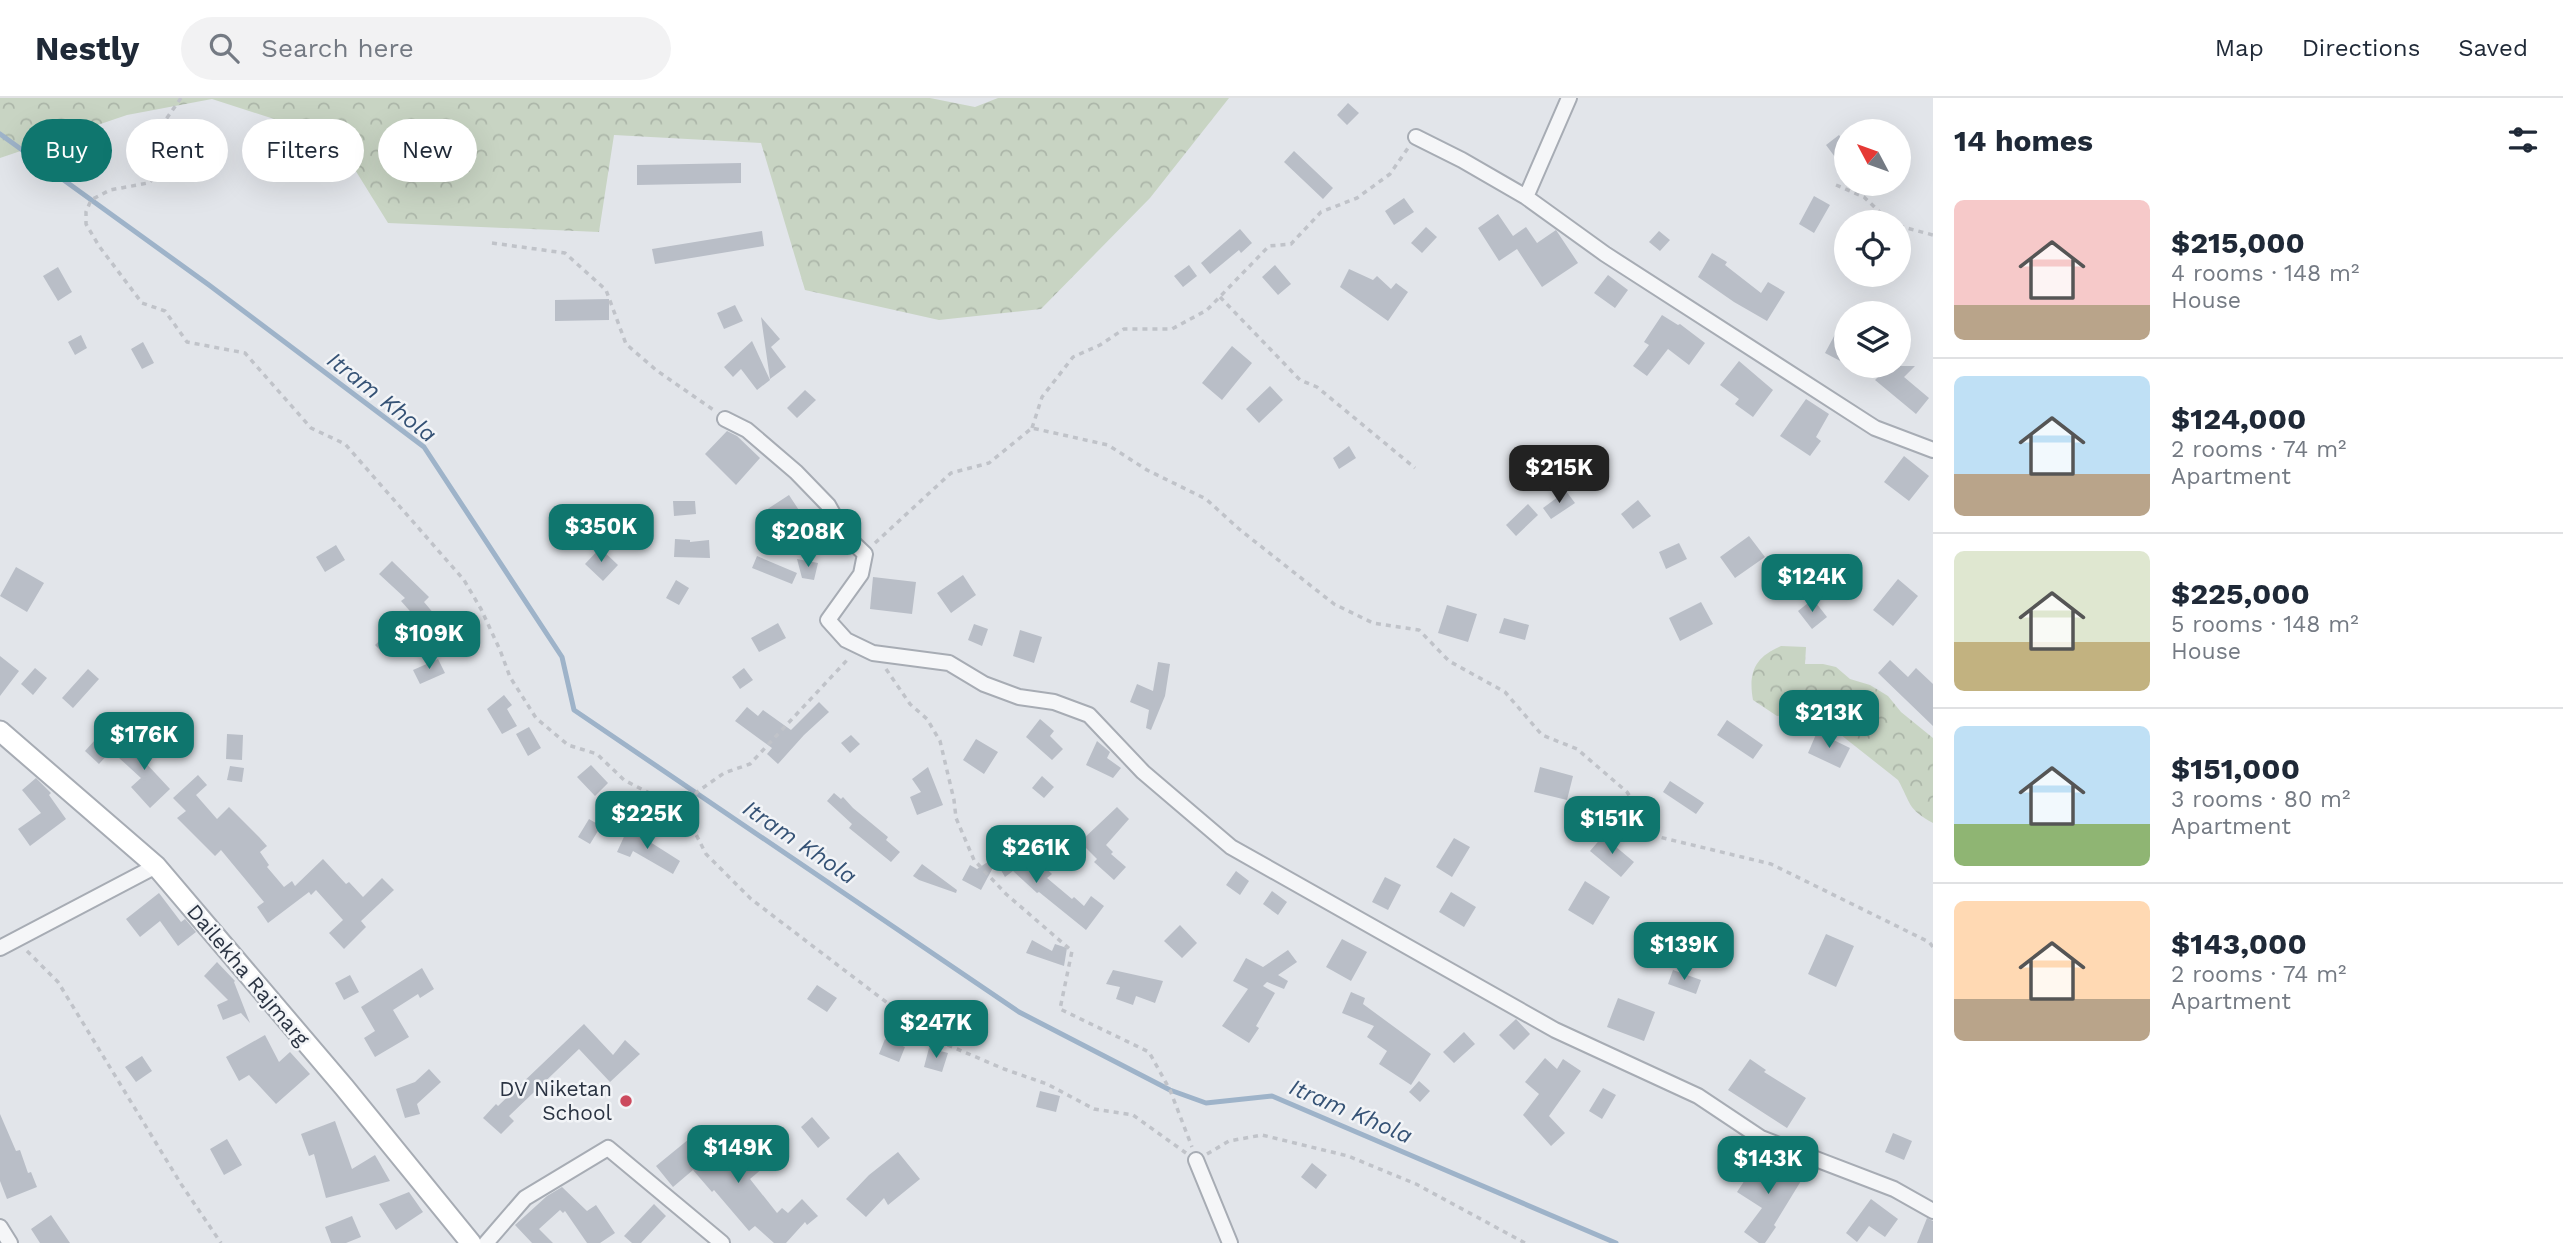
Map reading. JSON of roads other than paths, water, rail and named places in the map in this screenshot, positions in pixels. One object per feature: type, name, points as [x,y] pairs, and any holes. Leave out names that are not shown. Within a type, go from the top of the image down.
[{"type":"main road","name":"Dailekha Rajmarg","points":[[0,731],[156,866],[344,1087],[471,1243]]},
{"type":"street","points":[[1526,197],[1569,98]]},
{"type":"street","points":[[1416,137],[1526,197],[1605,254],[1875,428],[1933,450]]},
{"type":"street","points":[[725,419],[747,430],[796,472],[828,505],[845,536],[865,554],[861,574],[828,620],[846,639],[873,653],[949,663],[984,684],[1018,697],[1054,702],[1089,715],[1143,772],[1231,847],[1555,1030],[1698,1097],[1761,1138],[1894,1189],[1933,1211]]},
{"type":"street","points":[[0,948],[156,866]]},
{"type":"street","points":[[486,1243],[525,1198],[608,1148],[722,1243]]},
{"type":"street","points":[[1196,1160],[1230,1243]]},
{"type":"street","points":[[0,1227],[10,1243]]},
{"type":"waterway","name":"Itram Khola","points":[[0,134],[209,285],[424,447],[562,657],[574,710],[1019,1012],[1170,1090],[1206,1103],[1272,1096],[1616,1243]]},
{"type":"place","name":"DV Niketan School","points":[[626,1101]]}]
